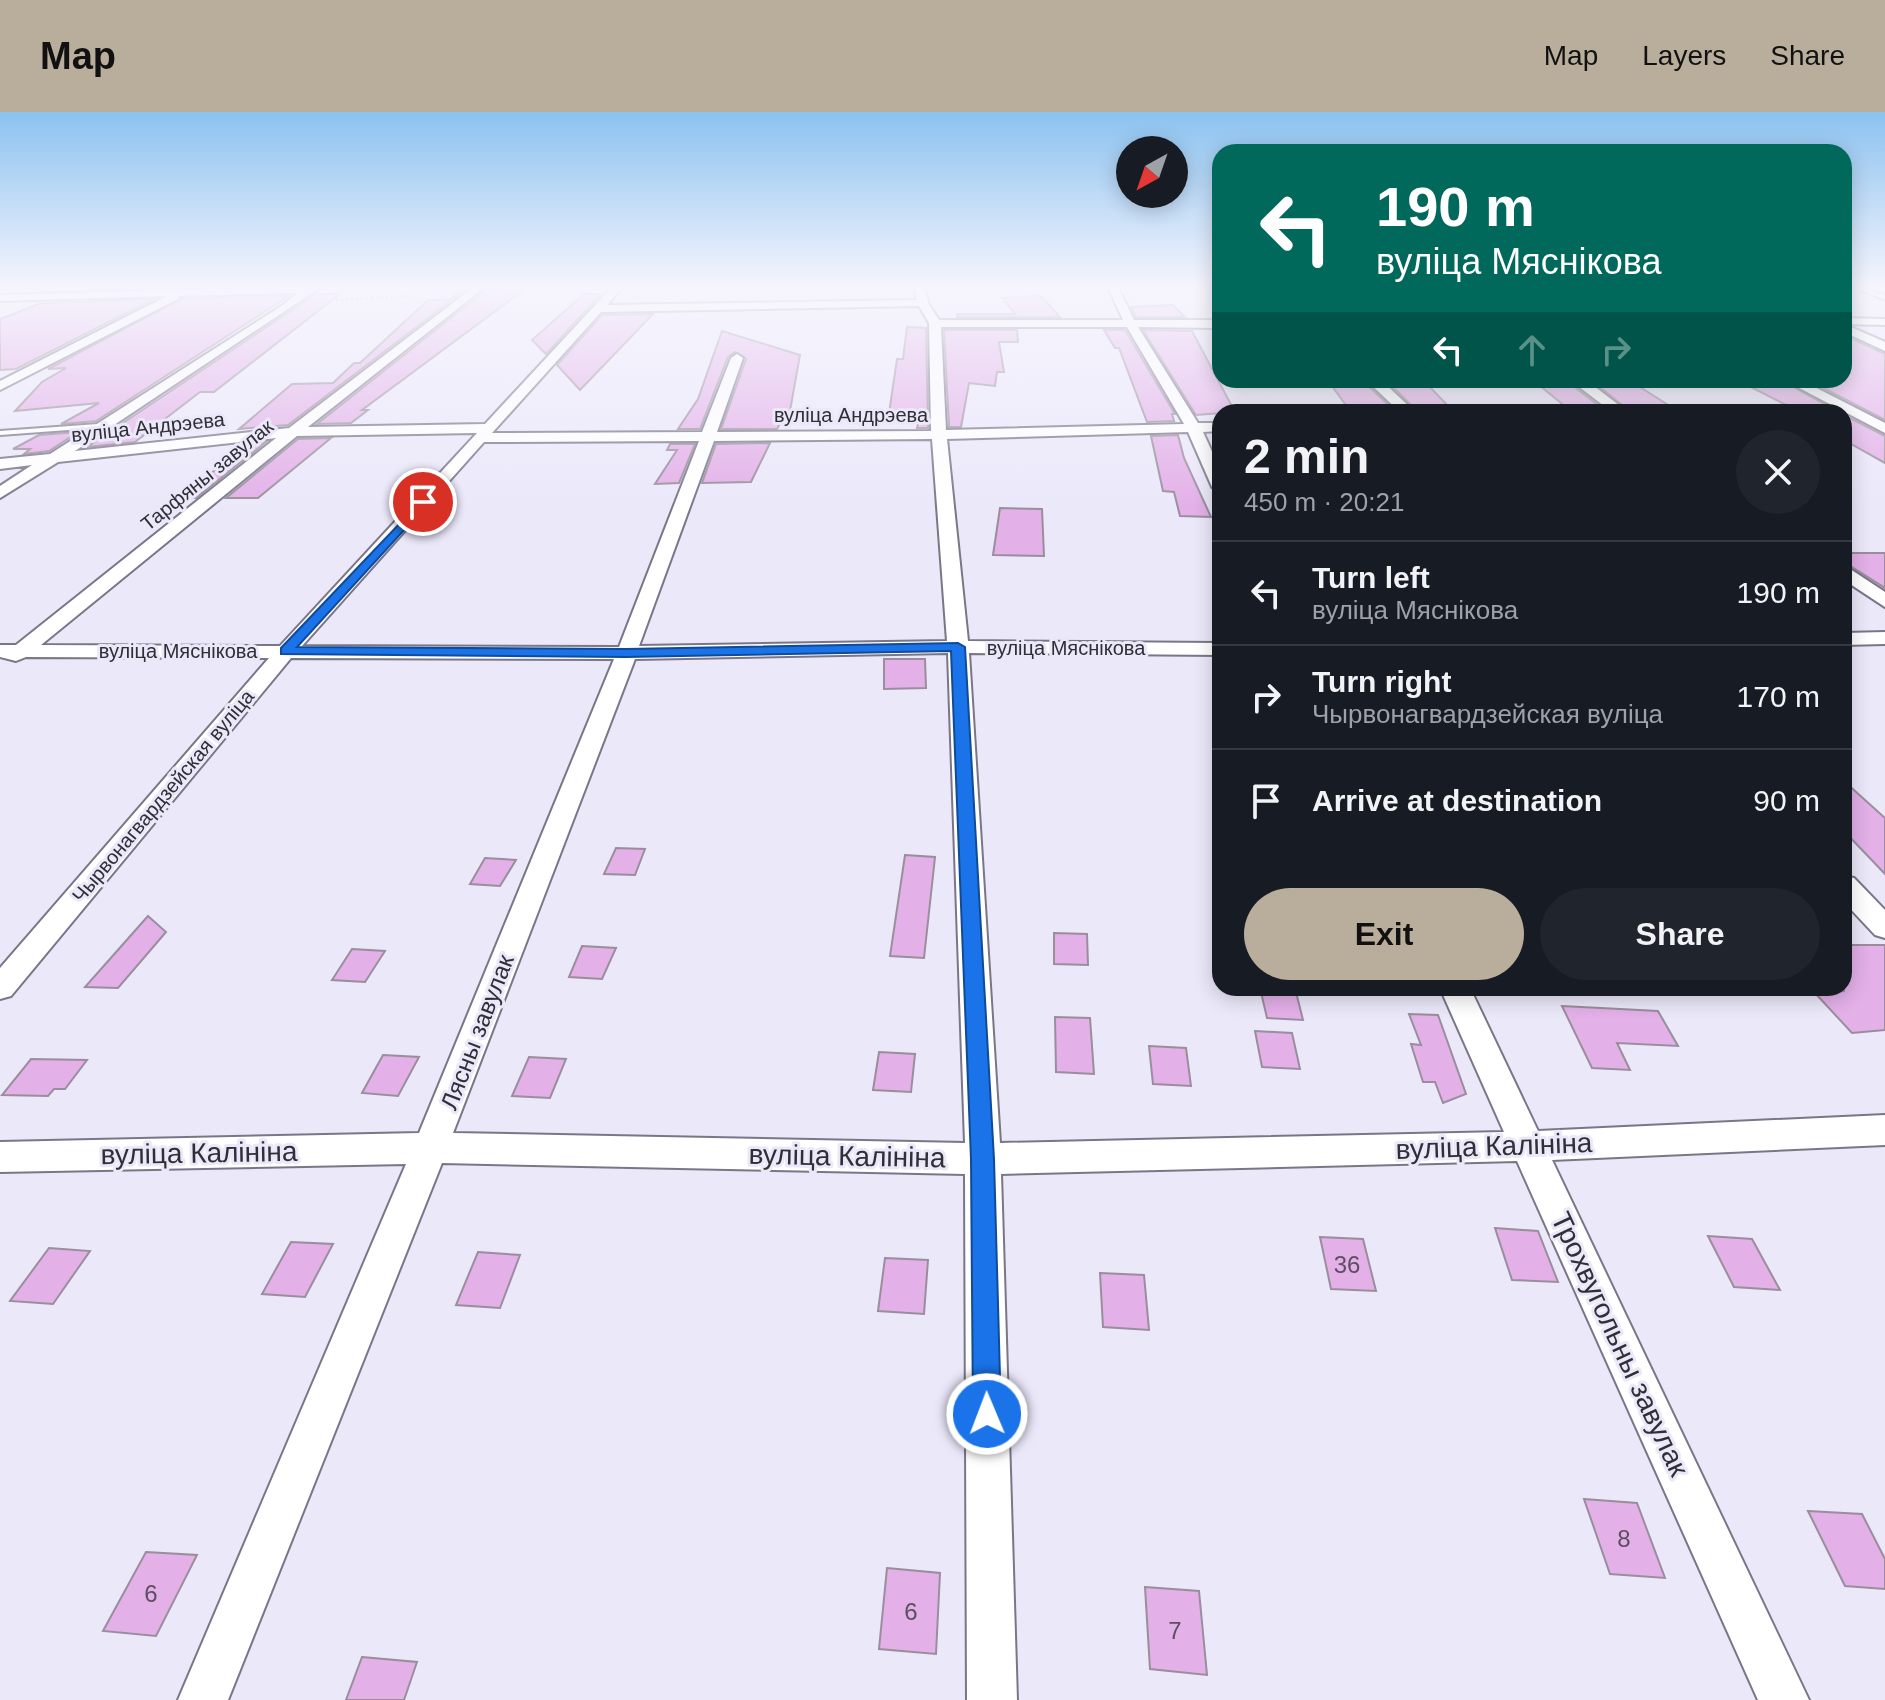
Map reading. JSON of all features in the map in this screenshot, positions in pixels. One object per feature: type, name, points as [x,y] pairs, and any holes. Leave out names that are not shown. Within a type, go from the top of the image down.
[{"type":"street","points":[[0,386],[49,361]]},
{"type":"street","points":[[0,493],[205,361]]},
{"type":"street","name":"Тарфяны завулак","points":[[0,668],[10,651],[384,361]]},
{"type":"street","name":"Чырвонагвардзейская вуліца","points":[[0,988],[286,651],[553,361]]},
{"type":"street","name":"Лясны завулак","points":[[203,1700],[432,1148],[626,653],[736,361]]},
{"type":"street","points":[[932,361],[958,647],[983,1159],[992,1700]]},
{"type":"street","points":[[1153,361],[1193,427],[1212,469]]},
{"type":"street","points":[[1382,388],[1399,404]]},
{"type":"street","points":[[1588,388],[1610,404]]},
{"type":"street","points":[[1806,388],[1838,404]]},
{"type":"street","points":[[1852,411],[1884,428]]},
{"type":"street","name":"вуліца Андрэева","points":[[0,464],[293,432],[709,437],[939,435],[1212,427]]},
{"type":"street","points":[[1852,429],[1884,428]]},
{"type":"street","points":[[1852,577],[1885,601]]},
{"type":"street","points":[[1852,639],[1885,638]]},
{"type":"street","name":"вуліца Мяснікова","points":[[10,651],[626,653],[958,647],[1212,649]]},
{"type":"street","points":[[1852,893],[1885,928]]},
{"type":"street","name":"Трохвугольны завулак","points":[[1459,996],[1784,1700]]},
{"type":"street","name":"вуліца Калініна","points":[[0,1157],[432,1148],[983,1159],[1530,1146],[1885,1130]]},
{"type":"lane","points":[[0,433],[109,425]]},
{"type":"building","points":[[0,361],[32,361],[16,369],[0,370]]},
{"type":"building","points":[[63,361],[188,361],[96,421],[61,424],[99,403],[15,411],[42,382],[66,368],[48,369]]},
{"type":"building","points":[[216,361],[254,361],[214,392],[200,392],[135,442],[87,447]]},
{"type":"building","points":[[372,361],[288,425],[239,429],[292,384],[333,383],[354,363]]},
{"type":"building","points":[[396,361],[428,361],[362,410],[368,410],[351,423],[317,424]]},
{"type":"building","points":[[561,361],[608,361],[580,390],[557,365]]},
{"type":"building","points":[[711,361],[726,361],[700,429],[678,429],[698,399]]},
{"type":"building","points":[[745,361],[799,361],[788,422],[781,422],[777,429],[721,429]]},
{"type":"building","points":[[897,361],[927,361],[928,428],[917,428],[919,420],[888,420]]},
{"type":"building","points":[[946,361],[1002,361],[1004,372],[997,372],[995,386],[969,383],[961,427],[949,427]]},
{"type":"building","points":[[1124,361],[1144,361],[1175,414],[1172,414],[1174,421],[1147,422]]},
{"type":"building","points":[[1162,361],[1208,361],[1212,369],[1212,388],[1222,388],[1231,404],[1212,404],[1212,414],[1196,415]]},
{"type":"building","points":[[1852,361],[1885,361],[1885,420],[1823,388],[1852,388]]},
{"type":"building","points":[[1333,388],[1370,388],[1387,404],[1345,404]]},
{"type":"building","points":[[1394,388],[1431,388],[1446,404],[1410,404]]},
{"type":"building","points":[[1543,388],[1576,388],[1597,404],[1562,404]]},
{"type":"building","points":[[1601,388],[1642,388],[1666,404],[1621,404]]},
{"type":"building","points":[[1753,388],[1796,388],[1824,404],[1784,404]]},
{"type":"building","points":[[1852,419],[1885,436],[1885,463],[1852,444]]},
{"type":"building","points":[[78,432],[49,451],[24,454],[30,449],[13,449],[39,435]]},
{"type":"building","points":[[1178,435],[1184,458],[1211,517],[1180,516],[1174,492],[1163,491],[1151,436]]},
{"type":"building","points":[[331,438],[258,498],[226,498],[298,439]]},
{"type":"building","points":[[266,442],[196,498],[178,497],[251,444]]},
{"type":"building","points":[[770,443],[751,482],[702,483],[716,444]]},
{"type":"building","points":[[670,444],[695,444],[679,483],[655,484],[677,450],[667,450]]},
{"type":"building","points":[[1000,508],[1042,509],[1044,556],[993,555]]},
{"type":"building","points":[[1852,553],[1885,553],[1885,588],[1852,567]]},
{"type":"building","points":[[884,659],[925,659],[926,688],[884,689]]},
{"type":"building","points":[[1852,788],[1885,818],[1885,874],[1852,839]]},
{"type":"building","points":[[616,848],[645,849],[635,875],[604,874]]},
{"type":"building","points":[[905,855],[935,857],[924,958],[890,956]]},
{"type":"building","points":[[485,858],[516,860],[500,886],[470,884]]},
{"type":"building","points":[[148,916],[166,932],[118,988],[85,987]]},
{"type":"building","points":[[1054,933],[1087,934],[1088,965],[1054,964]]},
{"type":"building","points":[[1852,945],[1885,945],[1885,1030],[1852,1033],[1818,996],[1852,996]]},
{"type":"building","points":[[582,946],[616,948],[602,979],[569,977]]},
{"type":"building","points":[[352,949],[385,951],[365,982],[332,980]]},
{"type":"building","points":[[1262,996],[1297,996],[1303,1020],[1267,1018]]},
{"type":"building","points":[[1562,1006],[1658,1011],[1678,1046],[1617,1043],[1630,1070],[1592,1068]]},
{"type":"building","points":[[1409,1014],[1438,1015],[1466,1094],[1443,1103],[1435,1082],[1423,1082],[1411,1044],[1421,1045]]},
{"type":"building","points":[[1055,1017],[1090,1018],[1094,1074],[1056,1072]]},
{"type":"building","points":[[1255,1031],[1292,1033],[1300,1069],[1262,1067]]},
{"type":"building","points":[[1149,1046],[1186,1048],[1191,1086],[1153,1084]]},
{"type":"building","points":[[879,1052],[915,1054],[911,1092],[873,1090]]},
{"type":"building","points":[[383,1055],[419,1057],[398,1096],[362,1093]]},
{"type":"building","points":[[529,1057],[566,1059],[550,1098],[512,1096]]},
{"type":"building","points":[[31,1059],[87,1060],[65,1089],[54,1089],[48,1096],[2,1095]]},
{"type":"building","points":[[1495,1228],[1538,1231],[1558,1282],[1512,1280]]},
{"type":"building","points":[[1708,1236],[1752,1239],[1780,1290],[1734,1287]]},
{"type":"building","points":[[1320,1237],[1363,1239],[1376,1291],[1331,1289]]},
{"type":"building","points":[[291,1242],[333,1244],[305,1297],[262,1294]]},
{"type":"building","points":[[49,1248],[90,1251],[53,1304],[10,1301]]},
{"type":"building","points":[[478,1252],[520,1255],[500,1308],[456,1305]]},
{"type":"building","points":[[885,1258],[928,1260],[924,1314],[878,1311]]},
{"type":"building","points":[[1100,1273],[1144,1275],[1149,1330],[1103,1327]]},
{"type":"building","points":[[1584,1499],[1637,1503],[1665,1578],[1610,1574]]},
{"type":"building","points":[[1808,1511],[1862,1514],[1885,1559],[1885,1589],[1845,1586]]},
{"type":"building","points":[[146,1552],[197,1555],[156,1636],[103,1631]]},
{"type":"building","points":[[887,1568],[940,1573],[936,1654],[879,1649]]},
{"type":"building","points":[[1145,1587],[1199,1591],[1207,1675],[1150,1669]]},
{"type":"building","points":[[362,1657],[417,1662],[404,1700],[346,1700]]},
{"type":"route","points":[[423,502],[286,651],[626,653],[958,647],[983,1159],[987,1414]]}]
